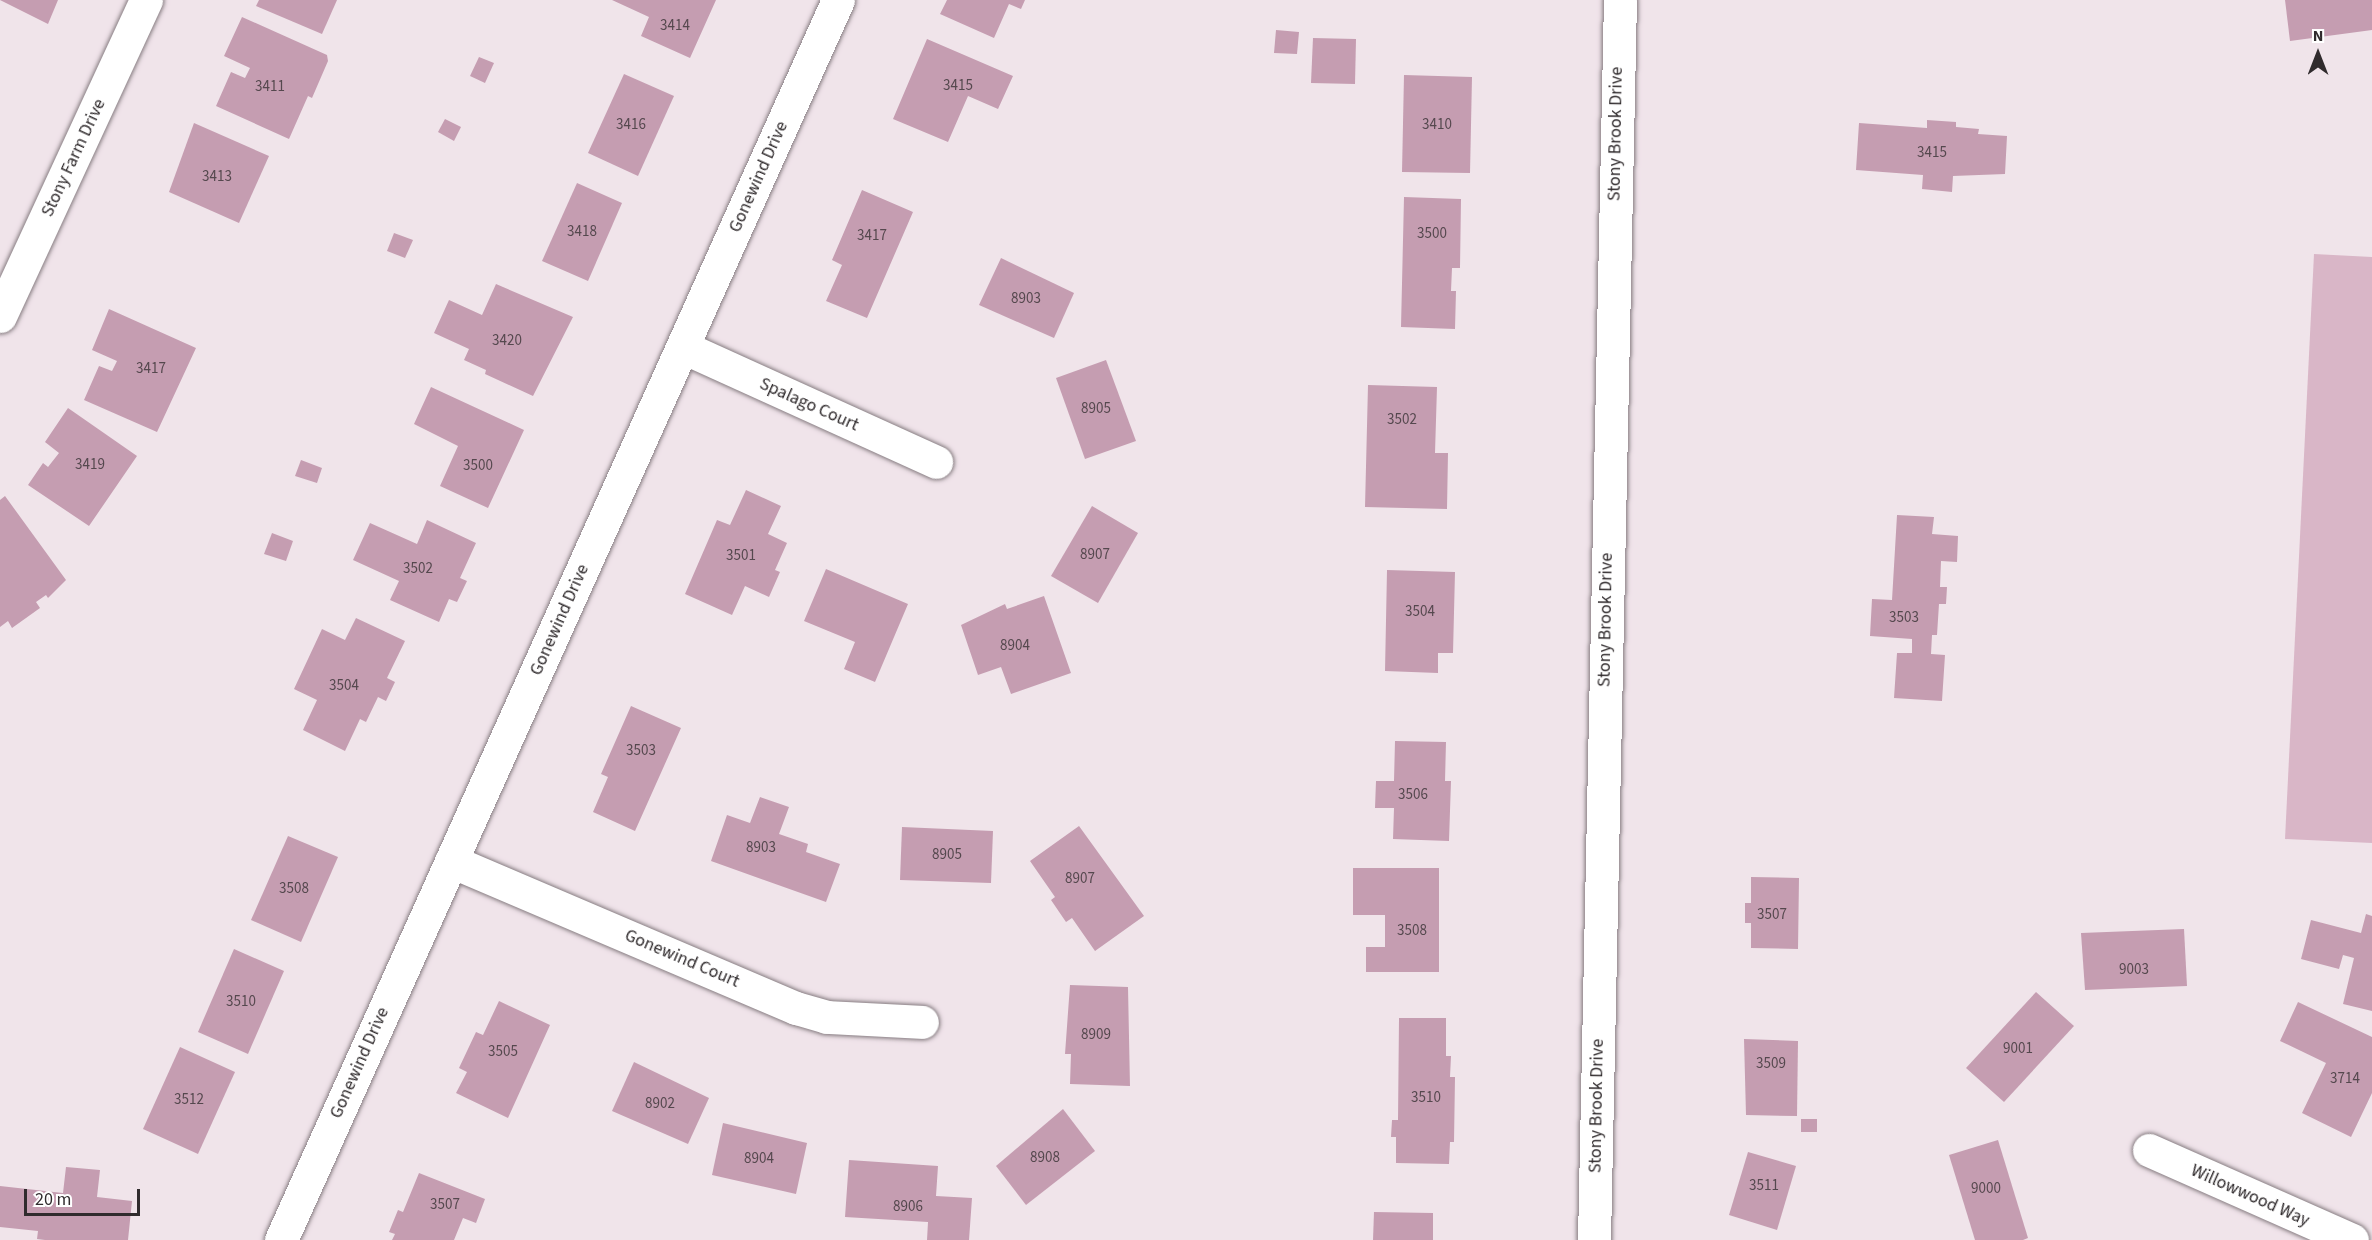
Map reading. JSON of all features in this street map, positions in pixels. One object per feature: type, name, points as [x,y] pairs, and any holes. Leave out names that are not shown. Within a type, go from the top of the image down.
[{"type":"street","name":"Stony Farm Drive","points":[[0,316],[146,0]]},
{"type":"street","name":"Gonewind Drive","points":[[281,1240],[838,0]]},
{"type":"street","name":"Stony Brook Drive","points":[[1594,1240],[1620,0]]},
{"type":"street","name":"Spalago Court","points":[[683,347],[936,462]]},
{"type":"street","name":"Gonewind Court","points":[[451,861],[796,1008],[827,1017],[922,1022]]},
{"type":"street","name":"Willowwood Way","points":[[2149,1150],[2352,1240]]},
{"type":"shaded area","points":[[2314,254],[2372,257],[2372,843],[2285,839]]},
{"type":"building","points":[[0,0],[58,0],[48,24]]},
{"type":"building","points":[[259,0],[337,0],[322,34],[256,6]]},
{"type":"building","points":[[612,0],[716,0],[690,58],[641,36],[649,17]]},
{"type":"building","points":[[947,0],[1025,0],[1021,9],[1009,4],[994,38],[940,14]]},
{"type":"building","points":[[2285,0],[2372,0],[2372,30],[2290,41]]},
{"type":"building","points":[[242,17],[327,55],[328,61],[312,98],[308,96],[289,139],[216,106],[231,72],[245,78],[250,68],[224,56]]},
{"type":"building","points":[[1276,30],[1299,32],[1297,54],[1274,53]]},
{"type":"building","points":[[1313,38],[1356,39],[1355,84],[1311,83]]},
{"type":"building","points":[[927,39],[1013,76],[998,109],[968,96],[948,142],[893,119]]},
{"type":"building","points":[[479,57],[494,63],[485,83],[470,76]]},
{"type":"building","points":[[624,74],[674,96],[638,176],[588,153]]},
{"type":"building","points":[[1404,75],[1472,77],[1470,173],[1402,172]]},
{"type":"building","points":[[445,119],[461,127],[454,141],[438,132]]},
{"type":"building","points":[[1927,120],[1956,122],[1956,127],[1979,129],[1978,134],[2007,136],[2005,174],[1953,176],[1952,192],[1922,189],[1923,175],[1856,170],[1859,123],[1927,128]]},
{"type":"building","points":[[194,123],[269,156],[239,223],[169,192]]},
{"type":"building","points":[[577,183],[622,203],[588,281],[542,261]]},
{"type":"building","points":[[862,190],[913,212],[867,318],[826,301],[842,265],[832,260]]},
{"type":"building","points":[[1404,197],[1461,199],[1460,268],[1452,268],[1451,291],[1456,291],[1455,329],[1401,327]]},
{"type":"building","points":[[394,233],[413,240],[405,258],[387,251]]},
{"type":"building","points":[[1001,258],[1074,293],[1054,338],[979,305]]},
{"type":"building","points":[[496,284],[573,317],[533,396],[485,374],[486,370],[464,360],[469,349],[434,333],[449,300],[482,315]]},
{"type":"building","points":[[109,309],[196,348],[157,432],[84,400],[99,366],[112,371],[117,361],[92,350]]},
{"type":"building","points":[[1106,360],[1136,441],[1085,459],[1056,378]]},
{"type":"building","points":[[1368,385],[1437,387],[1435,453],[1448,453],[1447,509],[1365,507]]},
{"type":"building","points":[[431,387],[524,430],[488,508],[440,486],[458,446],[414,424]]},
{"type":"building","points":[[68,408],[137,456],[89,526],[28,485],[43,463],[48,467],[59,453],[45,442]]},
{"type":"building","points":[[301,460],[322,468],[317,483],[295,476]]},
{"type":"building","points":[[746,490],[781,506],[768,534],[787,543],[775,570],[780,572],[769,597],[745,586],[732,615],[685,594],[717,520],[730,525]]},
{"type":"building","points":[[5,496],[66,580],[48,598],[46,595],[36,602],[40,608],[12,628],[8,621],[0,627],[0,500]]},
{"type":"building","points":[[1092,506],[1138,533],[1098,603],[1051,576]]},
{"type":"building","points":[[1897,515],[1934,517],[1932,534],[1958,536],[1957,562],[1941,561],[1940,587],[1947,587],[1946,604],[1939,604],[1937,635],[1932,635],[1931,654],[1945,655],[1942,701],[1894,698],[1897,653],[1912,653],[1912,639],[1870,636],[1872,599],[1892,600]]},
{"type":"building","points":[[427,520],[476,543],[460,578],[467,581],[457,602],[449,599],[439,622],[390,600],[399,581],[353,560],[370,523],[417,544]]},
{"type":"building","points":[[272,533],[293,541],[286,561],[264,554]]},
{"type":"building","points":[[826,569],[908,604],[875,682],[844,669],[855,642],[804,621]]},
{"type":"building","points":[[1387,570],[1455,572],[1453,653],[1438,653],[1438,673],[1385,671]]},
{"type":"building","points":[[1044,596],[1071,673],[1011,694],[1001,667],[978,675],[961,625],[1005,604],[1007,609]]},
{"type":"building","points":[[356,618],[405,641],[387,678],[395,682],[386,701],[378,697],[366,722],[360,719],[345,751],[303,730],[317,700],[294,689],[322,629],[345,640]]},
{"type":"building","points":[[631,706],[681,728],[635,831],[593,812],[608,777],[601,774]]},
{"type":"building","points":[[1395,741],[1446,742],[1445,781],[1451,781],[1449,841],[1393,839],[1394,808],[1375,808],[1376,781],[1394,781]]},
{"type":"building","points":[[760,797],[789,807],[779,834],[808,844],[806,852],[840,864],[826,902],[711,861],[727,815],[750,823]]},
{"type":"building","points":[[1079,826],[1144,916],[1095,951],[1072,918],[1066,922],[1051,900],[1055,897],[1030,861]]},
{"type":"building","points":[[902,827],[993,831],[991,883],[900,880]]},
{"type":"building","points":[[288,836],[338,857],[301,942],[251,920]]},
{"type":"building","points":[[1353,868],[1439,868],[1439,972],[1366,972],[1366,947],[1385,947],[1385,915],[1353,915]]},
{"type":"building","points":[[1751,877],[1799,878],[1798,949],[1751,948],[1751,923],[1745,923],[1745,903],[1751,903]]},
{"type":"building","points":[[2366,914],[2372,916],[2372,1011],[2343,1004],[2354,958],[2343,955],[2339,969],[2301,959],[2311,920],[2361,933]]},
{"type":"building","points":[[2184,929],[2187,986],[2085,990],[2081,933]]},
{"type":"building","points":[[234,949],[284,971],[248,1054],[198,1032]]},
{"type":"building","points":[[1070,985],[1128,987],[1130,1086],[1070,1084],[1071,1054],[1065,1054]]},
{"type":"building","points":[[2036,992],[2074,1026],[2004,1102],[1966,1068]]},
{"type":"building","points":[[499,1001],[550,1025],[508,1118],[456,1093],[467,1072],[459,1068],[476,1032],[483,1035]]},
{"type":"building","points":[[2298,1002],[2372,1037],[2372,1093],[2351,1137],[2302,1113],[2326,1063],[2280,1041]]},
{"type":"building","points":[[1399,1018],[1446,1018],[1446,1056],[1451,1056],[1450,1077],[1455,1077],[1454,1142],[1450,1142],[1449,1164],[1396,1163],[1396,1137],[1391,1137],[1392,1120],[1398,1120]]},
{"type":"building","points":[[1744,1039],[1798,1041],[1797,1116],[1746,1115]]},
{"type":"building","points":[[180,1047],[235,1072],[198,1154],[143,1129]]},
{"type":"building","points":[[634,1062],[709,1098],[688,1144],[612,1111]]},
{"type":"building","points":[[1063,1109],[1095,1151],[1026,1205],[996,1166]]},
{"type":"building","points":[[1801,1119],[1817,1119],[1817,1132],[1801,1132]]},
{"type":"building","points":[[723,1123],[807,1143],[796,1194],[712,1175]]},
{"type":"building","points":[[1998,1140],[2028,1238],[2023,1240],[1975,1240],[1949,1155]]},
{"type":"building","points":[[1748,1152],[1796,1166],[1777,1230],[1729,1215]]},
{"type":"building","points":[[849,1160],[938,1166],[936,1196],[972,1198],[969,1240],[927,1240],[928,1222],[845,1217]]},
{"type":"building","points":[[66,1167],[100,1170],[97,1197],[132,1201],[128,1240],[45,1240],[37,1239],[38,1231],[0,1227],[0,1186],[63,1193]]},
{"type":"building","points":[[419,1173],[485,1199],[476,1223],[463,1218],[454,1240],[392,1240],[395,1234],[389,1232],[398,1210],[403,1212]]},
{"type":"building","points":[[1374,1212],[1433,1213],[1433,1240],[1373,1240]]}]
